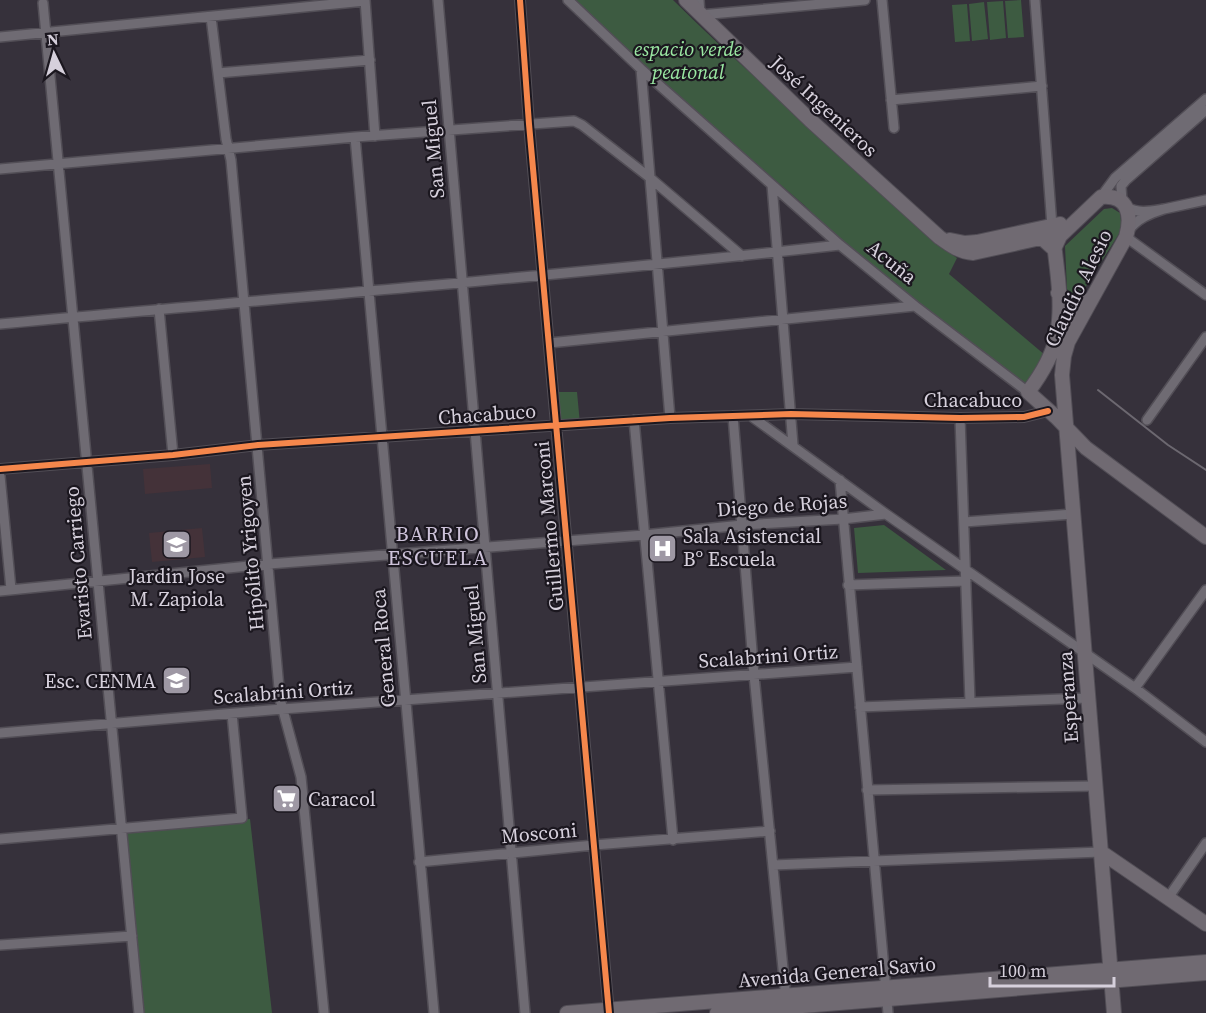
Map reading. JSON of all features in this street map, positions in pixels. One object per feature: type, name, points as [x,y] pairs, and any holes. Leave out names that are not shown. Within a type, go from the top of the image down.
[{"type":"main road","name":"José Ingenieros","points":[[686,0],[810,120],[939,237],[963,252],[973,253],[1036,239],[1043,239],[1054,249]]},
{"type":"main road","name":"Claudio Alesio","points":[[1064,395],[1062,363],[1065,349],[1127,234],[1129,213],[1124,205],[1110,196],[1101,197]]},
{"type":"main road","points":[[1054,249],[1060,236],[1101,197]]},
{"type":"main road","points":[[939,237],[965,243],[977,242],[1052,226],[1082,214]]},
{"type":"main road","points":[[1031,388],[1046,366],[1055,341],[1058,323],[1058,293],[1052,226]]},
{"type":"main road","points":[[1058,293],[1069,305],[1076,306],[1091,298]]},
{"type":"main road","points":[[1031,388],[1046,382],[1064,395],[1081,434],[1134,483]]},
{"type":"main road","name":"Acuña","points":[[1031,388],[1048,411],[1086,448],[1206,537]]},
{"type":"main road","points":[[1048,411],[1064,395]]},
{"type":"main road","name":"Esperanza","points":[[1064,395],[1114,1013]]},
{"type":"main road","points":[[1101,852],[1206,924]]},
{"type":"main road","points":[[1110,976],[1206,962]]},
{"type":"main road","points":[[1110,976],[1206,973]]},
{"type":"main road","name":"Avenida General Savio","points":[[567,1013],[887,1000],[1110,976]]},
{"type":"main road","name":"Avenida General Savio","points":[[717,1013],[786,1005]]},
{"type":"street","name":"San Miguel","points":[[438,0],[525,1013]]},
{"type":"street","name":"Guillermo Marconi","points":[[520,0],[529,124],[609,1011]]},
{"type":"street","name":"Acuña","points":[[568,0],[641,69],[840,245],[915,306],[1031,388]]},
{"type":"street","points":[[699,0],[700,15],[866,0]]},
{"type":"street","points":[[882,0],[894,128]]},
{"type":"street","points":[[1035,0],[1052,226]]},
{"type":"street","points":[[0,37],[365,1],[375,136]]},
{"type":"street","name":"Evaristo Carriego","points":[[43,3],[140,1013]]},
{"type":"street","name":"Hipólito Yrigoyen","points":[[211,17],[245,302],[282,710],[301,777],[324,1013]]},
{"type":"street","points":[[218,73],[370,60]]},
{"type":"street","points":[[641,69],[670,418]]},
{"type":"street","points":[[891,100],[1042,86]]},
{"type":"street","points":[[1101,197],[1115,178],[1206,99]]},
{"type":"street","points":[[1206,110],[1133,172],[1121,186],[1124,205],[1133,210],[1146,212],[1206,200]]},
{"type":"street","points":[[0,169],[355,137],[574,121],[649,177],[742,256]]},
{"type":"street","name":"General Roca","points":[[355,137],[434,1013]]},
{"type":"street","points":[[772,185],[793,445]]},
{"type":"street","points":[[1164,209],[1134,223],[1127,234],[1206,295]]},
{"type":"street","points":[[0,324],[543,277],[840,245]]},
{"type":"street","points":[[549,343],[915,306]]},
{"type":"street","points":[[159,309],[173,454]]},
{"type":"street","points":[[1147,420],[1206,337]]},
{"type":"street","name":"Chacabuco","points":[[0,469],[258,445],[670,418],[791,414],[960,418],[1024,417],[1048,411]]},
{"type":"street","points":[[733,416],[754,675],[786,1005]]},
{"type":"street","points":[[751,416],[886,514],[1135,688],[1206,742]]},
{"type":"street","points":[[960,418],[970,702]]},
{"type":"street","points":[[634,420],[673,840]]},
{"type":"street","points":[[0,476],[11,589]]},
{"type":"street","points":[[840,480],[887,1000]]},
{"type":"street","name":"Diego de Rojas","points":[[0,591],[268,564],[886,514]]},
{"type":"street","points":[[964,522],[1073,514]]},
{"type":"street","points":[[849,585],[966,581]]},
{"type":"street","points":[[1135,688],[1206,590]]},
{"type":"street","name":"Scalabrini Ortiz","points":[[0,733],[857,667]]},
{"type":"street","points":[[860,706],[1088,698]]},
{"type":"street","points":[[0,839],[242,818],[232,714]]},
{"type":"street","points":[[867,790],[1094,786]]},
{"type":"street","name":"Mosconi","points":[[419,861],[770,831]]},
{"type":"street","points":[[1167,898],[1206,843]]},
{"type":"street","points":[[773,866],[1101,852]]},
{"type":"street","points":[[0,945],[132,936]]},
{"type":"shaded area","points":[[210,464],[212,488],[145,494],[143,469]]},
{"type":"shaded area","name":"Jardin Jose M. Zapiola","points":[[202,528],[205,557],[152,562],[149,533]]},
{"type":"green space","name":"espacio verde peatonal","points":[[568,0],[673,0],[911,220],[957,258],[949,274],[1045,355],[1026,388],[831,232],[804,205],[660,81],[632,53]]},
{"type":"green space","points":[[1021,0],[1024,37],[1008,38],[1005,1]]},
{"type":"green space","points":[[1003,1],[1006,38],[990,40],[987,2]]},
{"type":"green space","points":[[984,2],[988,39],[972,41],[969,4]]},
{"type":"green space","points":[[967,4],[970,41],[955,42],[952,5]]},
{"type":"green space","points":[[1112,208],[1120,213],[1122,229],[1083,291],[1073,296],[1067,289],[1065,246],[1104,209]]},
{"type":"green space","points":[[553,392],[577,392],[580,424],[556,425]]},
{"type":"green space","points":[[884,525],[946,570],[858,573],[854,528]]},
{"type":"green space","points":[[250,819],[272,1013],[139,1013],[122,829]]},
{"type":"railway","points":[[1098,390],[1168,445],[1206,470]]},
{"type":"cycle path","points":[[520,0],[529,124],[609,1013]]},
{"type":"cycle path","points":[[0,469],[173,455],[258,445],[670,418],[791,414],[960,418],[1024,417],[1048,411]]},
{"type":"place","name":"Jardin Jose M. Zapiola","points":[[177,545]]},
{"type":"place","name":"Sala Asistencial Bº Escuela","points":[[662,548]]},
{"type":"place","name":"Esc. CENMA","points":[[177,681]]},
{"type":"place","name":"Caracol","points":[[287,799]]},
{"type":"district","name":"BARRIO ESCUELA","points":[[438,546]]}]
